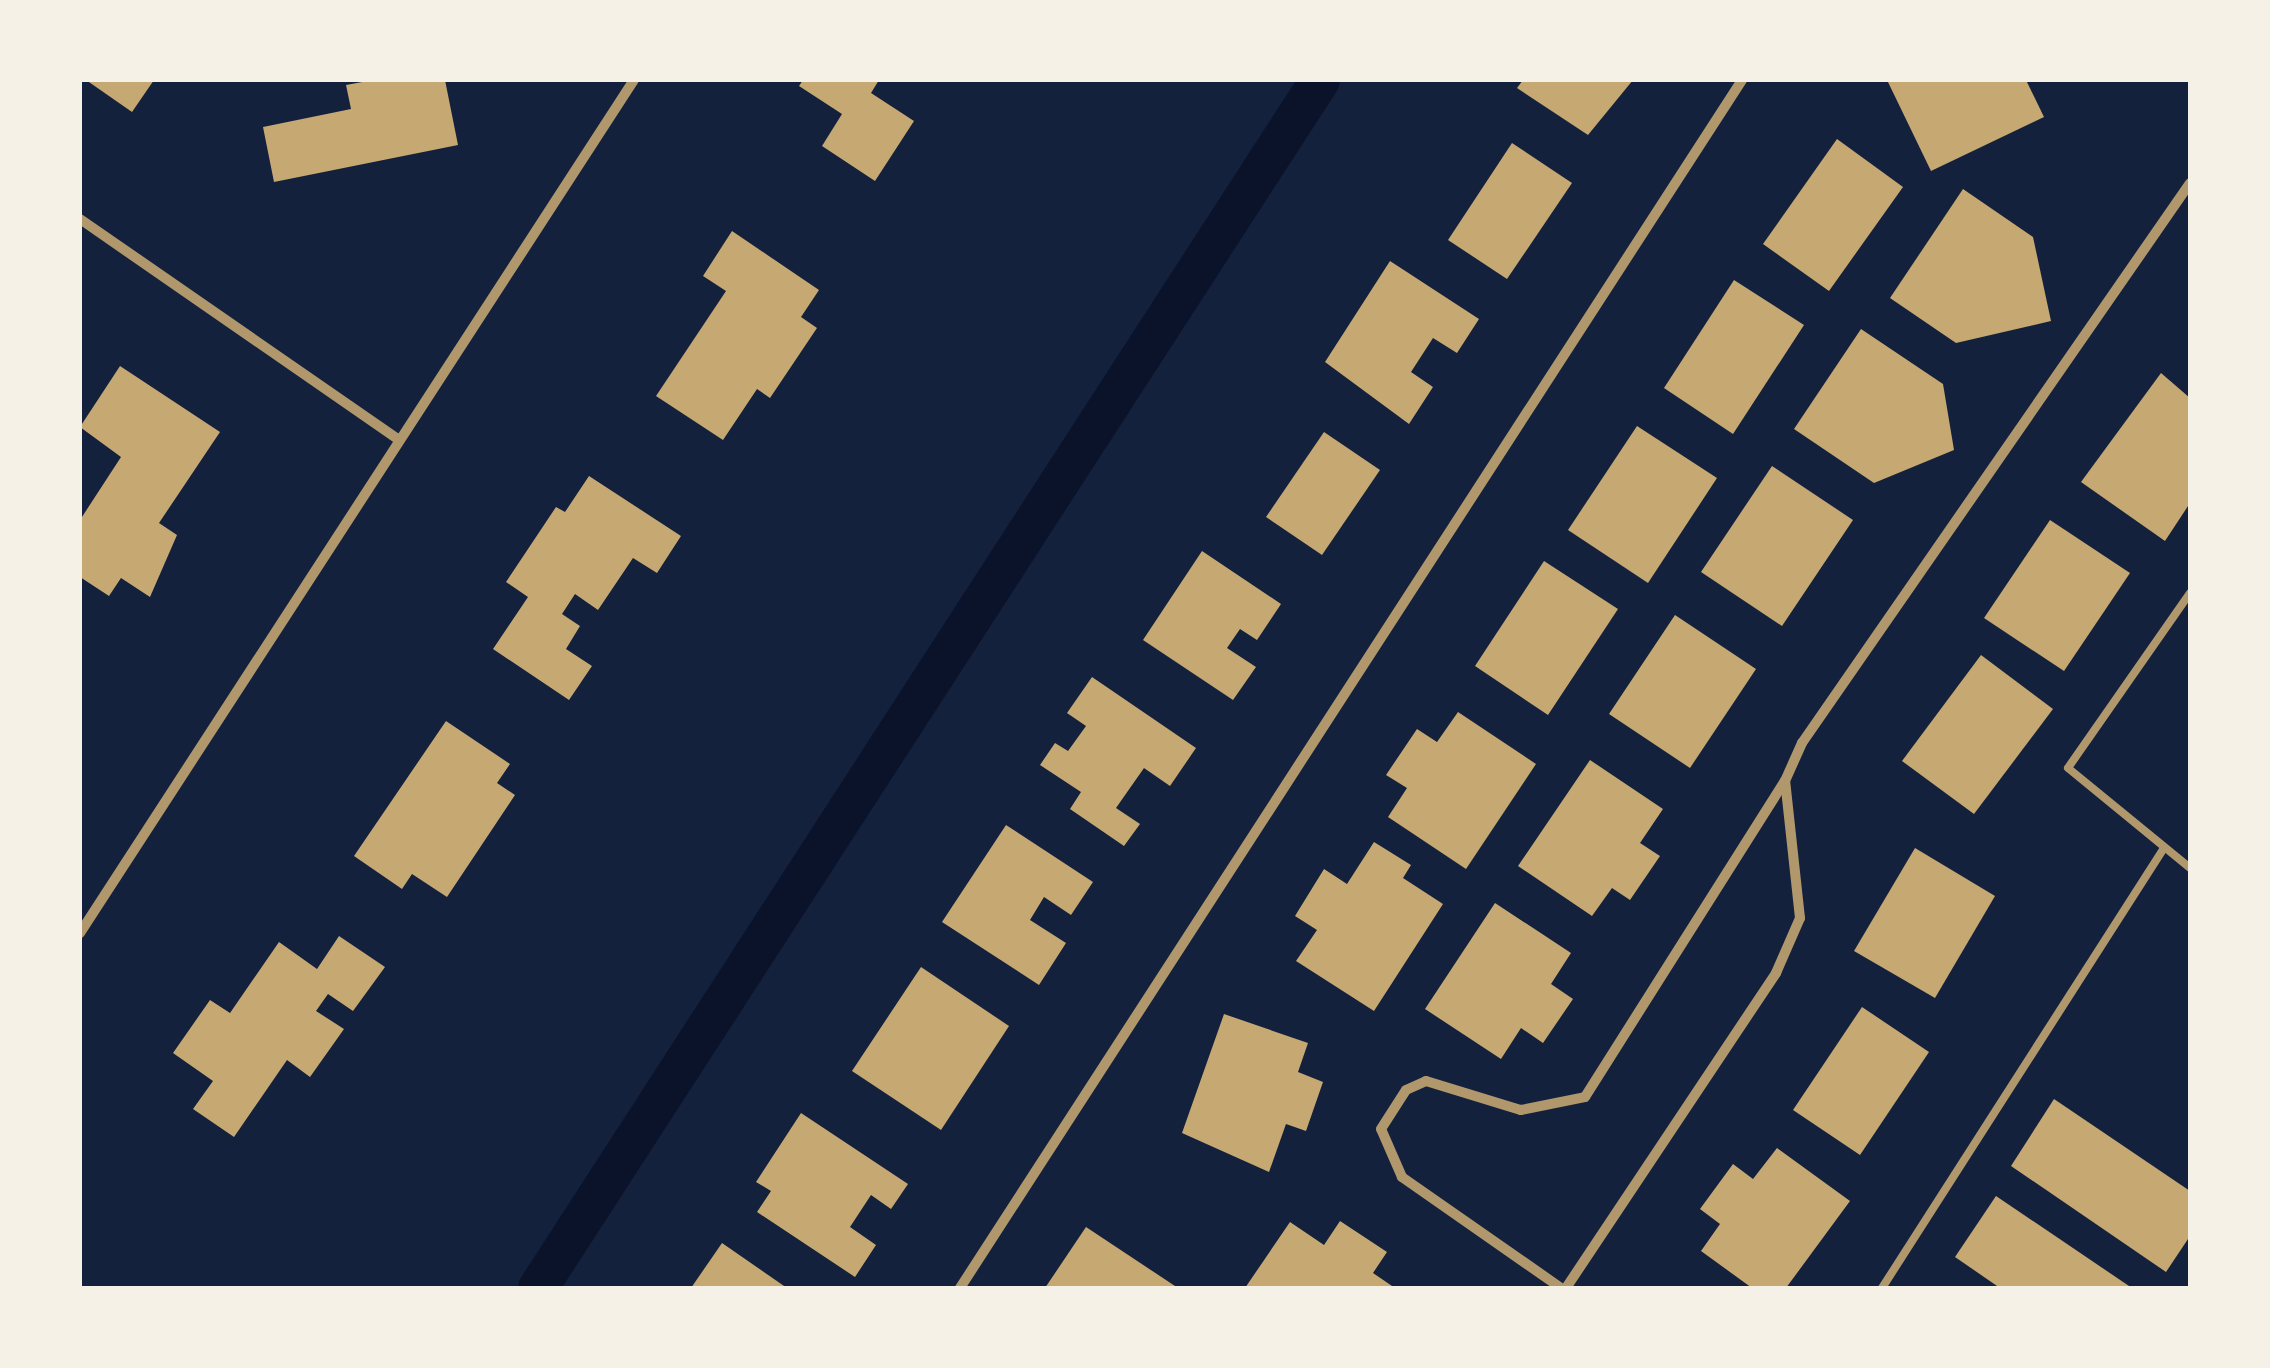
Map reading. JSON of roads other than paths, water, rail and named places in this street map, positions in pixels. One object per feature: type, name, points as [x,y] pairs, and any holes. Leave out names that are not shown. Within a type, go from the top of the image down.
[{"type":"street","points":[[80,933],[634,80]]},
{"type":"street","points":[[960,1288],[1742,80]]},
{"type":"street","points":[[1785,781],[1800,918],[1776,973],[1564,1288],[1402,1177],[1381,1129],[1406,1090],[1426,1081],[1521,1110],[1586,1097],[1785,781],[1802,743],[2190,183]]},
{"type":"street","points":[[80,220],[400,440]]},
{"type":"lane","points":[[2190,593],[2068,768],[2190,868]]},
{"type":"lane","points":[[1882,1288],[2164,848]]},
{"type":"waterway","points":[[538,1288],[1320,80]]}]
